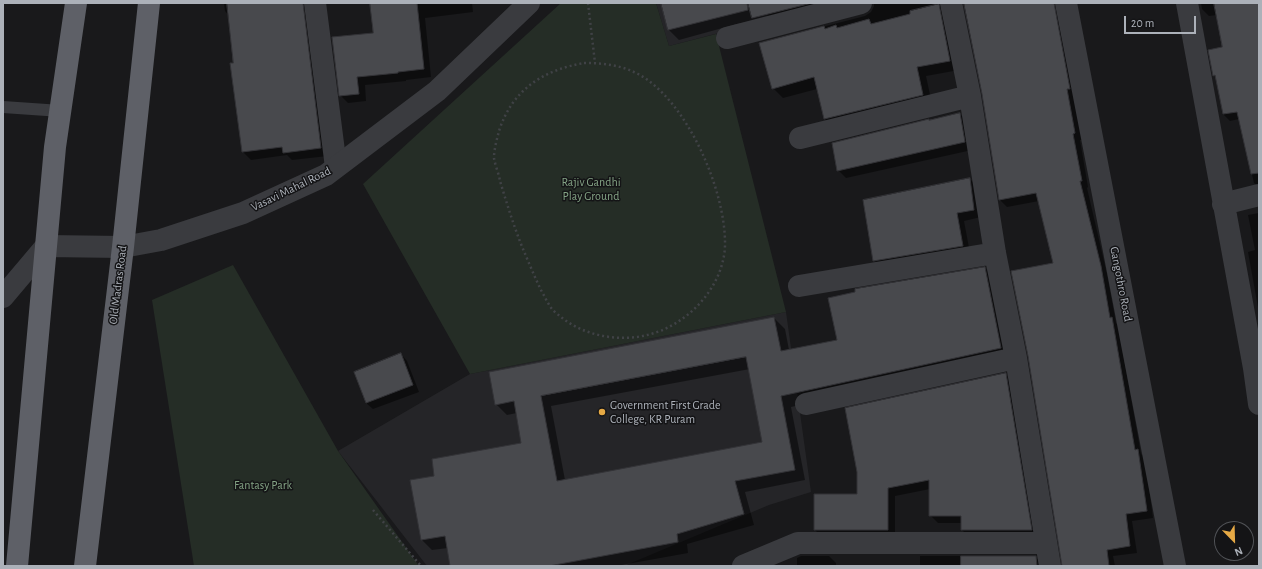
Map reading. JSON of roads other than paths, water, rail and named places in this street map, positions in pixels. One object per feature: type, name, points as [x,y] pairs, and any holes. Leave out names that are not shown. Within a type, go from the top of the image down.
[{"type":"highway","points":[[17,566],[56,148],[76,3]]},
{"type":"highway","name":"Old Madras Road","points":[[85,566],[123,248],[149,3]]},
{"type":"street","points":[[315,3],[336,167]]},
{"type":"street","name":"Vasavi Mahal Road","points":[[46,246],[123,248],[161,240],[243,214],[326,174],[437,91],[529,3]]},
{"type":"street","points":[[727,38],[861,3]]},
{"type":"street","points":[[951,3],[970,96],[995,253],[1016,358],[1050,566]]},
{"type":"street","name":"Gangothro Road","points":[[1066,3],[1175,566]]},
{"type":"street","points":[[1187,3],[1223,204],[1256,368],[1259,404]]},
{"type":"street","points":[[800,138],[970,96]]},
{"type":"street","points":[[1223,204],[1259,195]]},
{"type":"street","points":[[3,297],[46,246]]},
{"type":"street","points":[[799,286],[995,253]]},
{"type":"street","points":[[806,404],[1016,358]]},
{"type":"street","points":[[743,566],[798,543],[1046,543]]},
{"type":"lane","points":[[3,107],[61,111]]},
{"type":"place","name":"Government First Grade College, KR Puram","points":[[602,412]]},
{"type":"park label","name":"Rajiv Gandhi Play Ground","points":[[591,189]]},
{"type":"park label","name":"Fantasy Park","points":[[263,485]]}]
